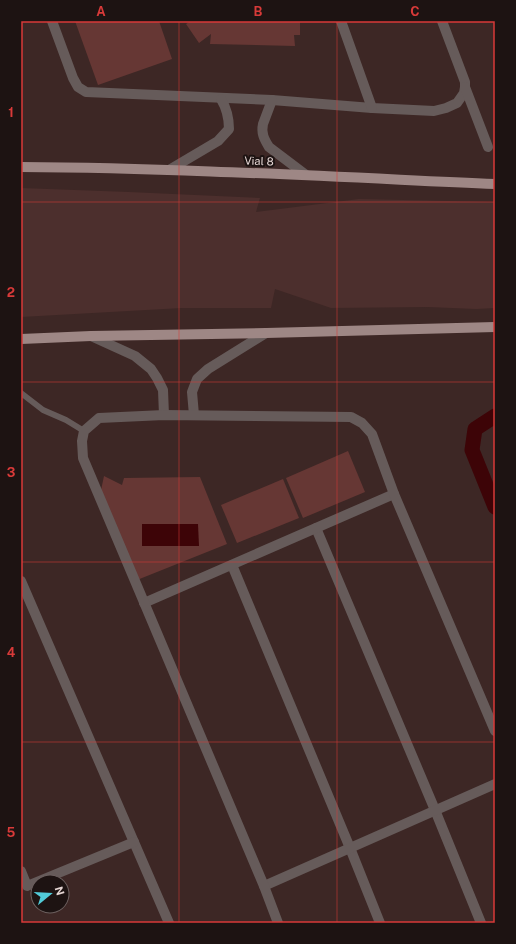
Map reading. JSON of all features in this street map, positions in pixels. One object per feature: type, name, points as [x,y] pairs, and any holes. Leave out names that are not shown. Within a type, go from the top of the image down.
[{"type":"main road","name":"Vial 8","points":[[21,167],[90,167],[495,184]]},
{"type":"main road","points":[[21,339],[495,326]]},
{"type":"street","points":[[52,21],[75,83],[86,92],[272,100],[372,108],[434,111],[446,108],[457,102],[464,93],[465,87],[465,82],[442,21]]},
{"type":"street","points":[[341,21],[372,108]]},
{"type":"street","points":[[465,87],[488,147]]},
{"type":"street","points":[[170,170],[218,141],[229,130],[229,118],[226,106],[221,99]]},
{"type":"street","points":[[272,100],[263,124],[263,135],[265,140],[269,147],[306,175]]},
{"type":"street","points":[[194,415],[192,392],[197,379],[208,369],[266,333]]},
{"type":"street","points":[[91,336],[135,356],[151,369],[163,390],[164,415]]},
{"type":"street","points":[[278,923],[264,886],[83,458],[82,441],[84,431],[99,418],[164,415],[351,416],[362,423],[372,434],[394,494],[495,730]]},
{"type":"street","points":[[144,603],[394,494]]},
{"type":"street","points":[[316,528],[481,923]]},
{"type":"street","points":[[232,565],[380,923]]},
{"type":"street","points":[[21,581],[169,923]]},
{"type":"street","points":[[264,886],[495,784]]},
{"type":"street","points":[[21,871],[24,887],[134,842]]},
{"type":"lane","points":[[21,393],[43,410],[66,420],[84,431]]},
{"type":"shaded area","points":[[75,21],[159,21],[172,59],[98,85]]},
{"type":"shaded area","points":[[191,21],[300,21],[300,35],[294,35],[295,46],[210,44],[211,34],[199,43],[186,24]]},
{"type":"shaded area","points":[[21,188],[260,198],[256,212],[359,199],[495,202],[495,308],[331,308],[275,289],[271,308],[182,308],[21,317]]},
{"type":"shaded area","points":[[348,451],[365,492],[303,518],[286,478]]},
{"type":"shaded area","points":[[104,476],[122,485],[124,478],[200,477],[227,544],[137,580],[100,495]]},
{"type":"shaded area","points":[[283,479],[299,518],[237,543],[221,505]]},
{"type":"shaded area","points":[[142,524],[198,524],[199,546],[142,546]]},
{"type":"waterway","points":[[495,416],[475,429],[472,450],[495,507]]}]
